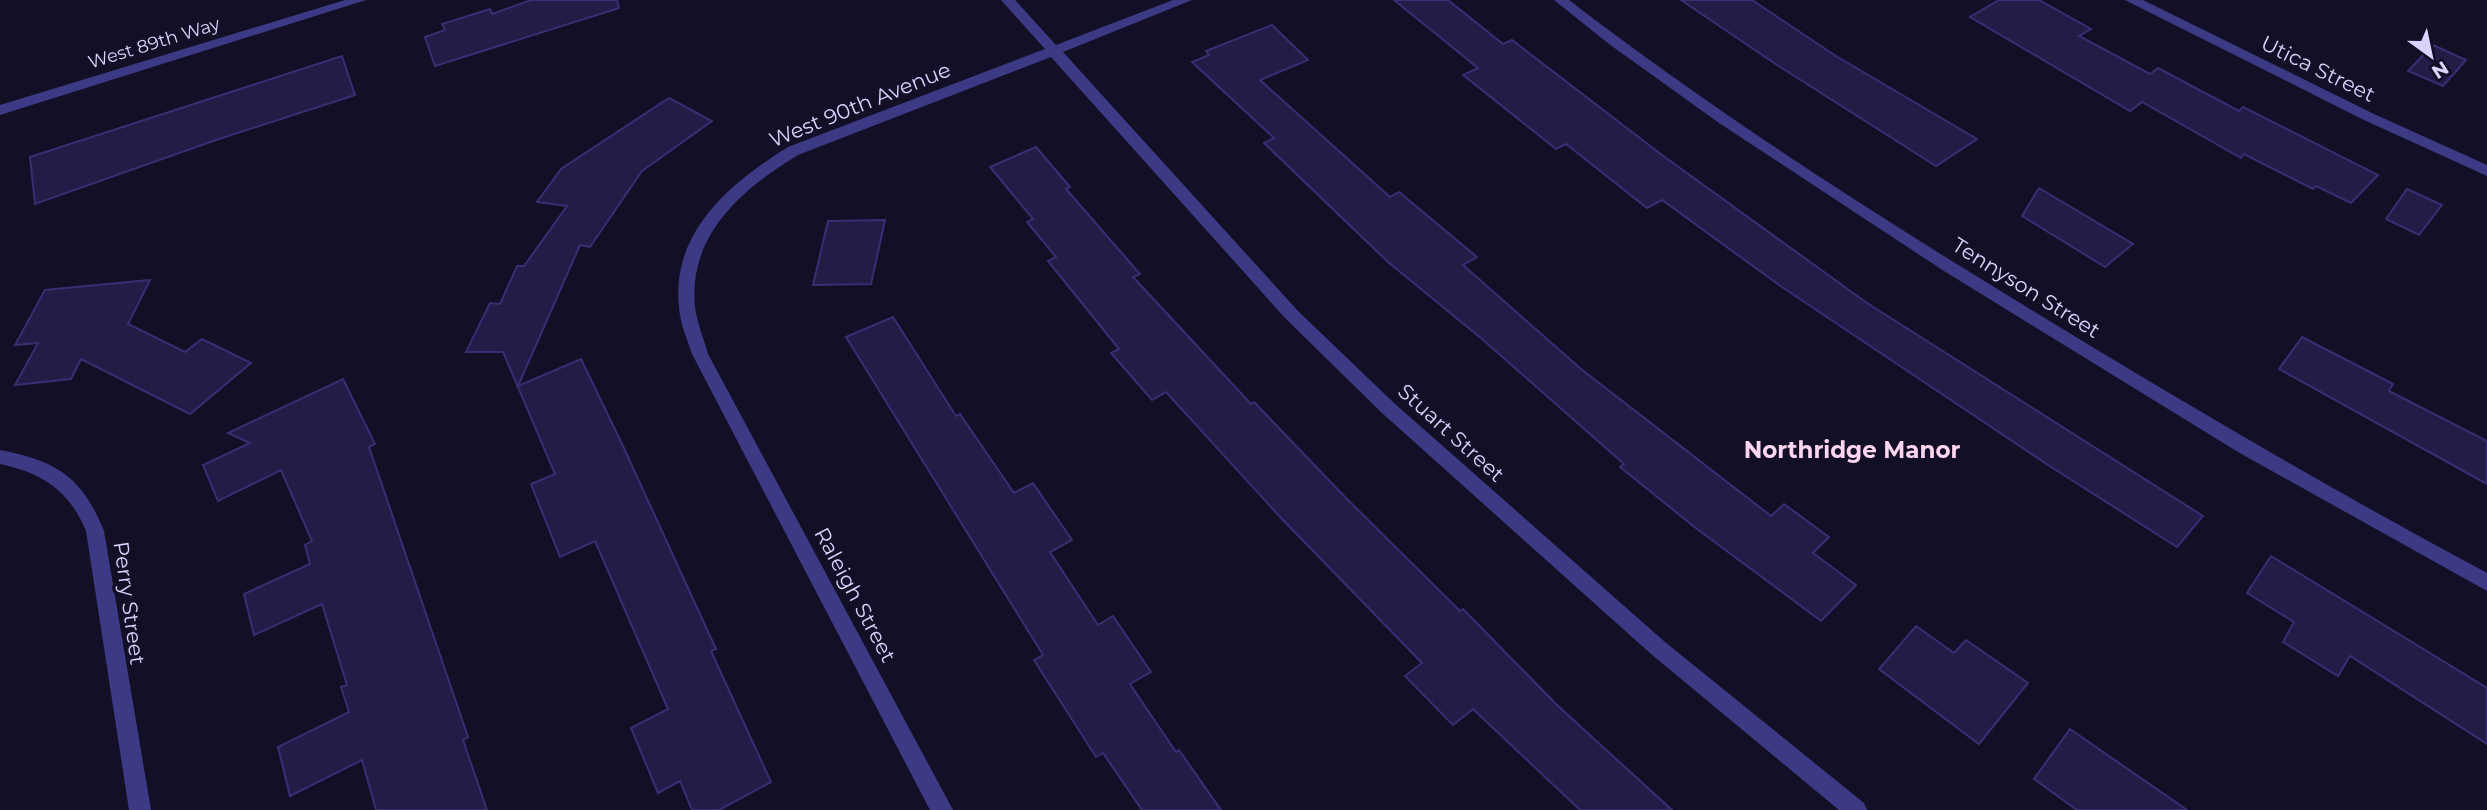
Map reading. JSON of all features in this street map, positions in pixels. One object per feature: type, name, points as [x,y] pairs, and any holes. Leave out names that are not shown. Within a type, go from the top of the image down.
[{"type":"street","name":"West 89th Way","points":[[0,110],[359,0]]},
{"type":"street","name":"Stuart Street","points":[[1008,0],[1292,315],[1388,408],[1658,648],[1856,810]]},
{"type":"street","name":"West 90th Avenue","points":[[726,401],[700,354],[686,306],[687,273],[709,222],[733,191],[760,170],[793,151],[1185,0]]},
{"type":"street","name":"Tennyson Street","points":[[1561,0],[1737,129],[1863,214],[2206,426],[2361,516],[2487,583]]},
{"type":"street","name":"Utica Street","points":[[2132,0],[2369,117],[2487,171]]},
{"type":"street","name":"Raleigh Street","points":[[726,401],[942,810]]},
{"type":"street","name":"Perry Street","points":[[0,457],[27,461],[52,472],[76,490],[88,509],[95,531],[140,810]]},
{"type":"building","points":[[531,0],[617,0],[619,8],[435,66],[425,37],[445,30],[442,24],[490,9],[492,14]]},
{"type":"building","points":[[1394,0],[1448,0],[1503,44],[1512,40],[1662,155],[1867,303],[2203,516],[2177,547],[2048,465],[1779,285],[1662,200],[1647,208],[1566,144],[1556,149],[1463,75],[1478,68]]},
{"type":"building","points":[[1681,0],[1752,0],[1836,56],[1977,139],[1936,166],[1777,65]]},
{"type":"building","points":[[1999,0],[2039,0],[2091,29],[2079,36],[2150,74],[2158,68],[2239,111],[2243,107],[2378,175],[2351,203],[2316,186],[2313,189],[2244,154],[2241,158],[2142,102],[2130,111],[1970,17]]},
{"type":"building","points":[[1272,25],[1308,60],[1260,80],[1390,197],[1399,192],[1477,257],[1463,265],[1581,369],[1771,516],[1784,504],[1829,537],[1813,553],[1856,585],[1821,621],[1697,529],[1620,467],[1624,464],[1482,339],[1388,262],[1264,143],[1274,138],[1192,62],[1209,55],[1206,51]]},
{"type":"building","points":[[2433,45],[2466,60],[2443,86],[2408,71]]},
{"type":"building","points":[[342,56],[355,95],[216,140],[35,204],[30,157]]},
{"type":"building","points":[[669,98],[712,121],[642,171],[590,247],[580,245],[518,386],[581,359],[622,444],[716,649],[711,651],[771,782],[719,810],[692,810],[680,781],[658,793],[631,728],[668,709],[595,541],[560,557],[531,484],[555,474],[503,352],[466,352],[490,303],[500,304],[517,266],[524,266],[567,206],[537,202],[561,169]]},
{"type":"building","points":[[1036,147],[1070,187],[1066,189],[1140,274],[1133,277],[1251,404],[1254,402],[1344,496],[1460,611],[1463,609],[1557,705],[1672,810],[1580,810],[1473,709],[1453,725],[1405,676],[1422,663],[1281,518],[1166,392],[1152,400],[1111,353],[1119,349],[1048,261],[1056,257],[1027,222],[1033,219],[990,167]]},
{"type":"building","points":[[2039,188],[2133,244],[2105,267],[2022,216]]},
{"type":"building","points":[[2407,189],[2442,205],[2419,235],[2386,219]]},
{"type":"building","points":[[885,220],[871,284],[813,285],[828,221]]},
{"type":"building","points":[[150,280],[128,324],[185,352],[202,339],[251,363],[190,414],[81,359],[71,379],[15,385],[38,343],[15,345],[45,290]]},
{"type":"building","points":[[893,317],[956,416],[960,414],[1014,493],[1033,483],[1072,540],[1050,552],[1098,625],[1113,616],[1151,672],[1130,684],[1176,752],[1179,750],[1221,810],[1142,810],[1103,753],[1096,757],[1034,660],[1043,655],[846,337]]},
{"type":"building","points":[[2302,337],[2393,384],[2389,391],[2487,441],[2487,484],[2279,369]]},
{"type":"building","points":[[343,379],[375,444],[369,447],[468,737],[463,740],[487,810],[376,810],[362,760],[290,796],[278,747],[349,712],[341,687],[347,685],[322,604],[254,635],[244,594],[310,564],[305,545],[312,541],[281,470],[218,501],[203,465],[250,443],[228,433]]},
{"type":"building","points":[[2271,556],[2487,688],[2487,744],[2350,656],[2338,676],[2283,642],[2294,622],[2247,593]]},
{"type":"building","points":[[1916,626],[1954,653],[1966,640],[2028,683],[1979,744],[1879,669]]},
{"type":"building","points":[[2070,729],[2187,810],[2077,810],[2034,779]]},
{"type":"district","name":"Northridge Manor","points":[[1852,450]]}]
